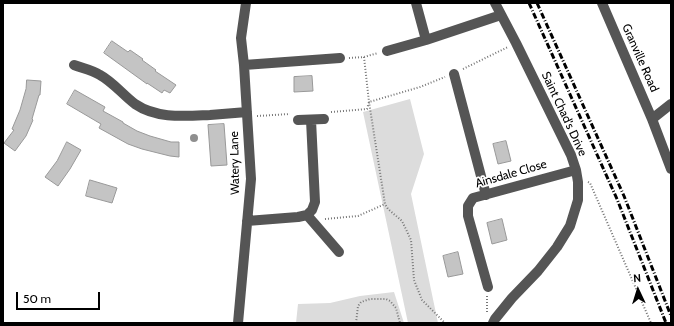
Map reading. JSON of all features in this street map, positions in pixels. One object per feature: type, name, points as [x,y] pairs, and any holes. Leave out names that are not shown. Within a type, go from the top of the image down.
[{"type":"street","name":"Watery Lane","points":[[238,323],[250,179],[249,114],[241,38],[246,3]]},
{"type":"street","points":[[416,3],[426,40]]},
{"type":"street","points":[[387,51],[426,40],[501,15],[495,3]]},
{"type":"street","name":"Granville Road","points":[[602,3],[652,119],[671,169]]},
{"type":"street","name":"Saint Chad's Drive","points":[[494,321],[512,298],[538,271],[557,247],[570,226],[578,200],[578,182],[571,155],[501,15]]},
{"type":"street","points":[[244,65],[340,58]]},
{"type":"street","points":[[74,65],[100,75],[136,104],[149,111],[165,115],[184,116],[249,114]]},
{"type":"street","points":[[454,74],[486,195]]},
{"type":"street","points":[[652,119],[671,104]]},
{"type":"street","points":[[297,117],[311,120],[324,115]]},
{"type":"street","points":[[247,221],[298,217],[307,215],[312,210],[316,202],[311,120]]},
{"type":"street","name":"Ainsdale Close","points":[[488,287],[468,216],[468,206],[473,198],[576,172]]},
{"type":"street","points":[[307,215],[339,252]]},
{"type":"path","points":[[369,102],[420,87],[454,74],[516,43]]},
{"type":"path","points":[[340,58],[364,56],[387,51]]},
{"type":"path","points":[[364,56],[369,102],[386,204],[388,209],[402,221],[411,240],[414,280],[422,300],[445,323]]},
{"type":"path","points":[[324,115],[367,109],[369,102]]},
{"type":"path","points":[[249,114],[297,117]]},
{"type":"path","points":[[576,172],[590,183],[651,323]]},
{"type":"path","points":[[320,220],[358,216],[386,204]]},
{"type":"path","points":[[488,287],[486,314],[494,321]]},
{"type":"path","points":[[356,323],[358,306],[361,302],[370,299],[386,299],[390,301],[396,308],[400,323]]},
{"type":"shaded area","points":[[410,99],[424,154],[411,194],[438,323],[408,323],[363,112]]},
{"type":"shaded area","points":[[394,292],[404,323],[296,323],[298,304],[330,303],[360,296]]},
{"type":"building","points":[[112,41],[128,52],[130,50],[143,59],[142,60],[156,70],[155,71],[176,85],[170,93],[164,90],[162,93],[147,84],[104,53]]},
{"type":"building","points":[[312,76],[313,91],[294,92],[294,77]]},
{"type":"building","points":[[27,80],[41,81],[40,95],[32,119],[33,120],[26,136],[15,151],[4,143],[14,130],[12,129],[20,110]]},
{"type":"building","points":[[75,90],[105,107],[103,111],[137,131],[171,142],[179,142],[179,157],[142,149],[128,144],[99,128],[101,124],[67,104]]},
{"type":"building","points":[[224,124],[227,165],[211,166],[208,125]]},
{"type":"building","points":[[506,141],[511,161],[498,164],[493,144]]},
{"type":"building","points":[[67,142],[81,150],[58,186],[45,177],[57,161]]},
{"type":"building","points":[[90,180],[117,188],[112,203],[86,196]]},
{"type":"building","points":[[502,219],[507,240],[492,244],[487,223]]},
{"type":"building","points":[[458,252],[463,274],[448,277],[443,256]]},
{"type":"railway","points":[[529,3],[617,199],[666,323]]},
{"type":"railway","points":[[537,3],[624,196],[671,316]]}]
